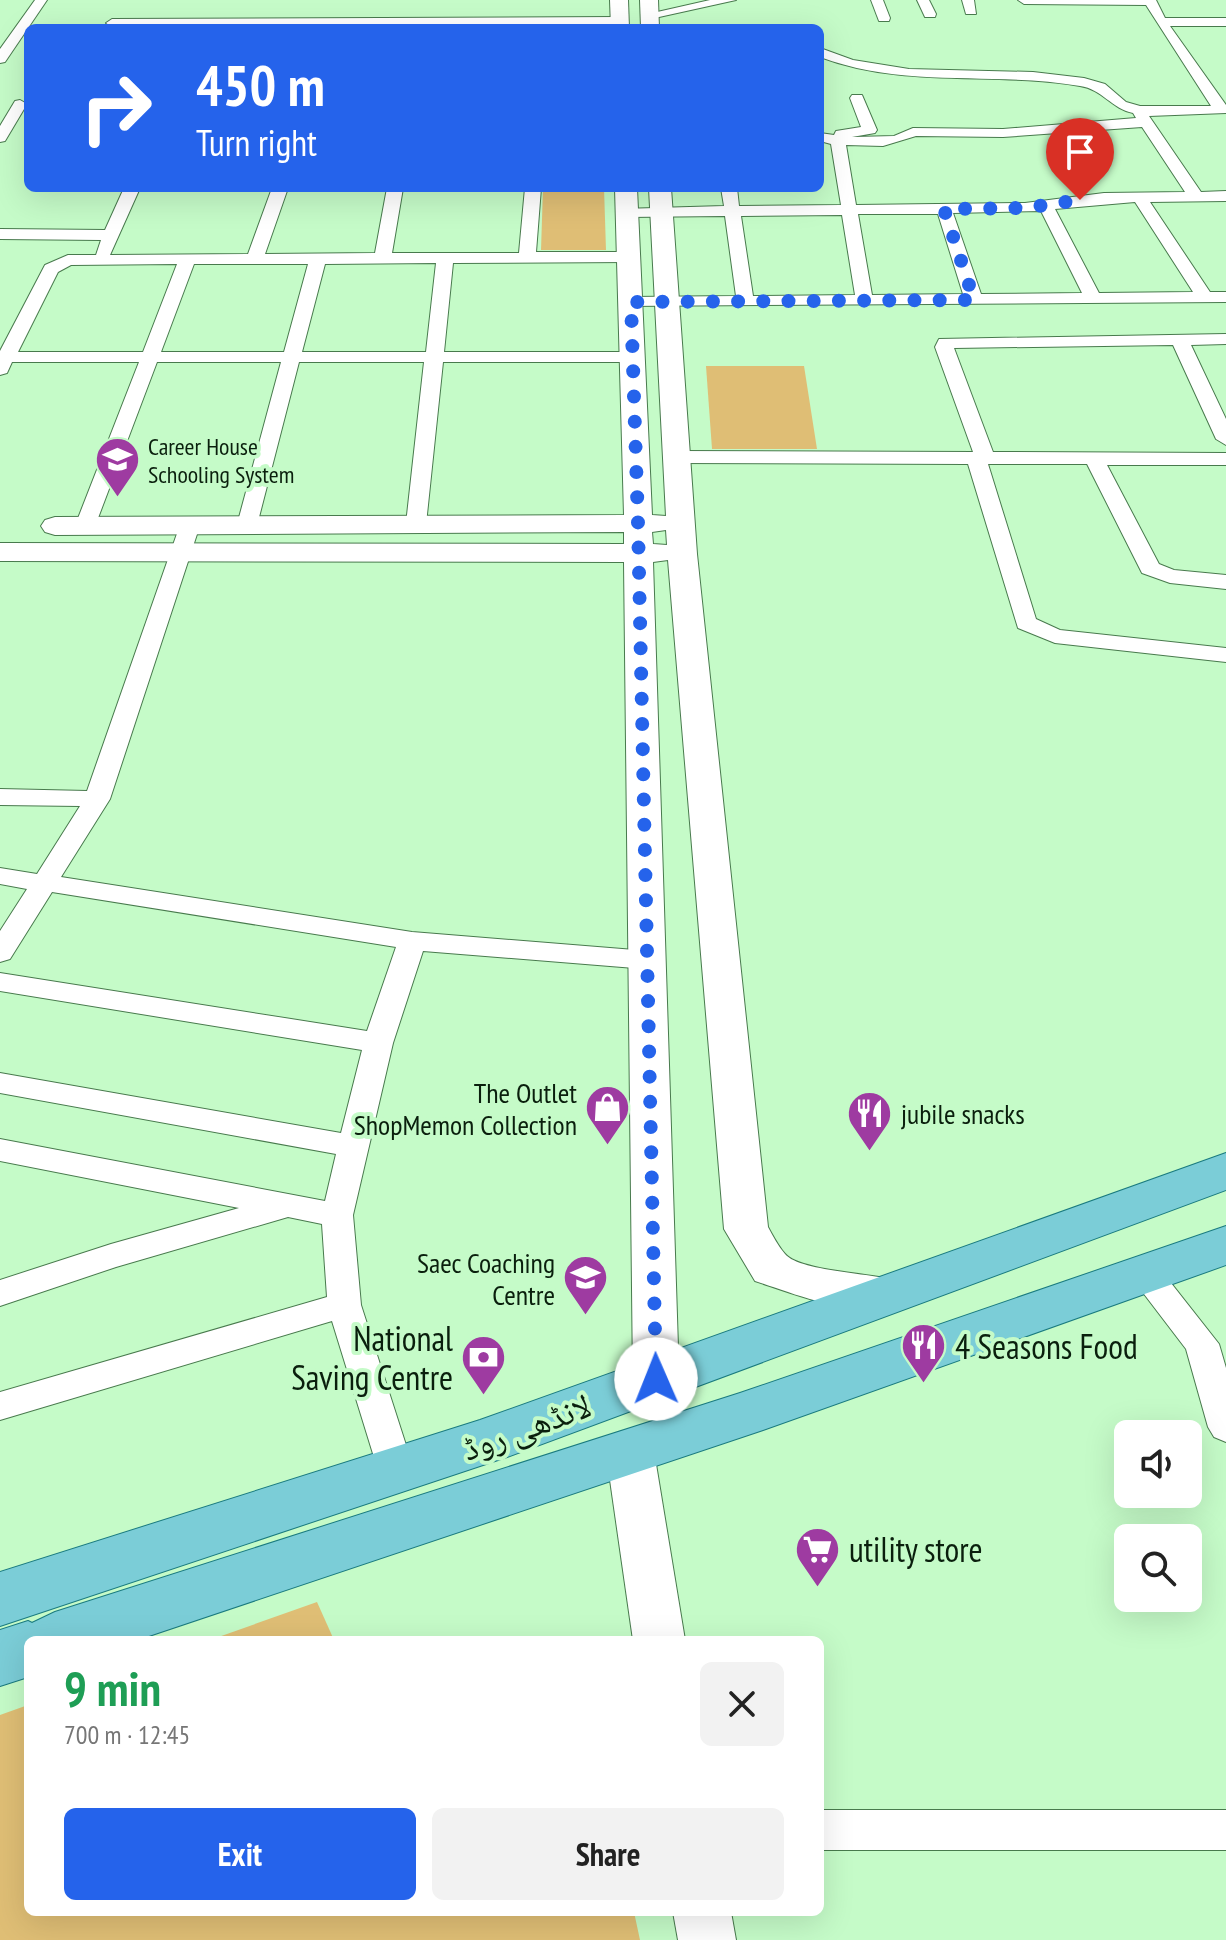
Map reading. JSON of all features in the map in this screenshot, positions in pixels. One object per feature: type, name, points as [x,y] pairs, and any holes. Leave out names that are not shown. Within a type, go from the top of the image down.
[{"type":"main road","points":[[619,0],[620,24]]},
{"type":"main road","points":[[627,200],[638,538],[656,1379]]},
{"type":"main road","points":[[661,200],[681,538],[746,1229],[771,1269],[818,1285],[886,1294]]},
{"type":"main road","points":[[0,526],[85,526],[187,539],[247,525],[416,524],[638,538]]},
{"type":"main road","points":[[0,552],[187,539],[681,538]]},
{"type":"main road","name":"لانڈھی روڈ","points":[[0,1599],[487,1441],[1226,1171]]},
{"type":"main road","name":"لانڈھی روڈ","points":[[67,1636],[630,1452],[1226,1245]]},
{"type":"main road","points":[[630,1452],[658,1636]]},
{"type":"main road","points":[[0,1658],[24,1650]]},
{"type":"main road","points":[[703,1916],[707,1940]]},
{"type":"street","points":[[29,24],[41,0]]},
{"type":"street","points":[[650,14],[730,0]]},
{"type":"street","points":[[877,0],[884,18]]},
{"type":"street","points":[[923,0],[930,14]]},
{"type":"street","points":[[1024,0],[1150,0],[1161,22],[1223,109]]},
{"type":"street","points":[[113,21],[476,20],[591,24]]},
{"type":"street","points":[[1161,22],[1226,22]]},
{"type":"street","points":[[0,37],[22,37]]},
{"type":"street","points":[[0,59],[22,37]]},
{"type":"street","points":[[824,54],[854,65],[903,72],[1041,77],[1099,87],[1123,107],[1142,116],[1196,196]]},
{"type":"street","points":[[830,139],[834,135],[870,130],[857,98]]},
{"type":"street","points":[[0,106],[24,104]]},
{"type":"street","points":[[0,138],[24,104]]},
{"type":"street","points":[[830,139],[902,140],[913,132],[1003,133],[1223,109]]},
{"type":"street","points":[[830,139],[849,209],[864,300]]},
{"type":"street","points":[[101,258],[130,192]]},
{"type":"street","points":[[255,258],[279,192]]},
{"type":"street","points":[[383,257],[394,192]]},
{"type":"street","points":[[527,257],[533,192]]},
{"type":"street","points":[[729,192],[745,301]]},
{"type":"street","points":[[627,200],[661,200],[731,211],[1025,208],[1139,197],[1226,196]]},
{"type":"street","points":[[1139,197],[1205,297]]},
{"type":"street","points":[[1045,204],[1094,299]]},
{"type":"street","points":[[944,209],[974,300]]},
{"type":"street","points":[[0,234],[111,235]]},
{"type":"street","points":[[416,524],[445,257]]},
{"type":"street","points":[[629,257],[68,260],[51,269],[2,361],[150,357],[632,357]]},
{"type":"street","points":[[85,526],[188,258]]},
{"type":"street","points":[[247,525],[318,258]]},
{"type":"street","points":[[631,302],[1226,297]]},
{"type":"street","points":[[1179,339],[1226,439]]},
{"type":"street","points":[[1226,339],[945,343],[944,347],[981,458],[1026,623],[1055,636],[1226,655]]},
{"type":"street","points":[[676,457],[1226,459]]},
{"type":"street","points":[[1094,458],[1150,568],[1170,576],[1226,582]]},
{"type":"street","points":[[0,953],[97,799],[187,539]]},
{"type":"street","points":[[0,797],[97,799]]},
{"type":"street","points":[[0,876],[412,941],[647,960]]},
{"type":"street","points":[[396,1470],[344,1305],[337,1215],[378,1043],[412,941]]},
{"type":"street","points":[[0,982],[378,1043]]},
{"type":"street","points":[[0,1083],[353,1146]]},
{"type":"street","points":[[0,1150],[337,1215]]},
{"type":"street","points":[[0,1293],[111,1256],[293,1205]]},
{"type":"street","points":[[1144,1273],[1202,1344],[1226,1427]]},
{"type":"street","points":[[0,1406],[344,1305]]},
{"type":"street","points":[[824,1830],[1226,1830]]},
{"type":"shaded area","points":[[543,192],[604,192],[606,250],[541,250]]},
{"type":"shaded area","points":[[706,366],[804,366],[817,449],[712,449]]},
{"type":"shaded area","points":[[317,1602],[332,1636],[221,1636]]},
{"type":"shaded area","points":[[24,1706],[24,1916],[635,1916],[640,1940],[0,1940],[0,1715]]},
{"type":"place","name":"Career House Schooling System","points":[[117,499]]},
{"type":"place","name":"The Outlet ShopMemon Collection","points":[[608,1147]]},
{"type":"place","name":"jubile snacks","points":[[870,1152]]},
{"type":"place","name":"Saec Coaching Centre","points":[[586,1317]]},
{"type":"place","name":"4 Seasons Food","points":[[924,1385]]},
{"type":"place","name":"National Saving Centre","points":[[484,1397]]},
{"type":"place","name":"utility store","points":[[818,1588]]},
{"type":"route","points":[[656,1379],[631,302],[974,300],[944,209],[1025,208],[1080,200]]}]
